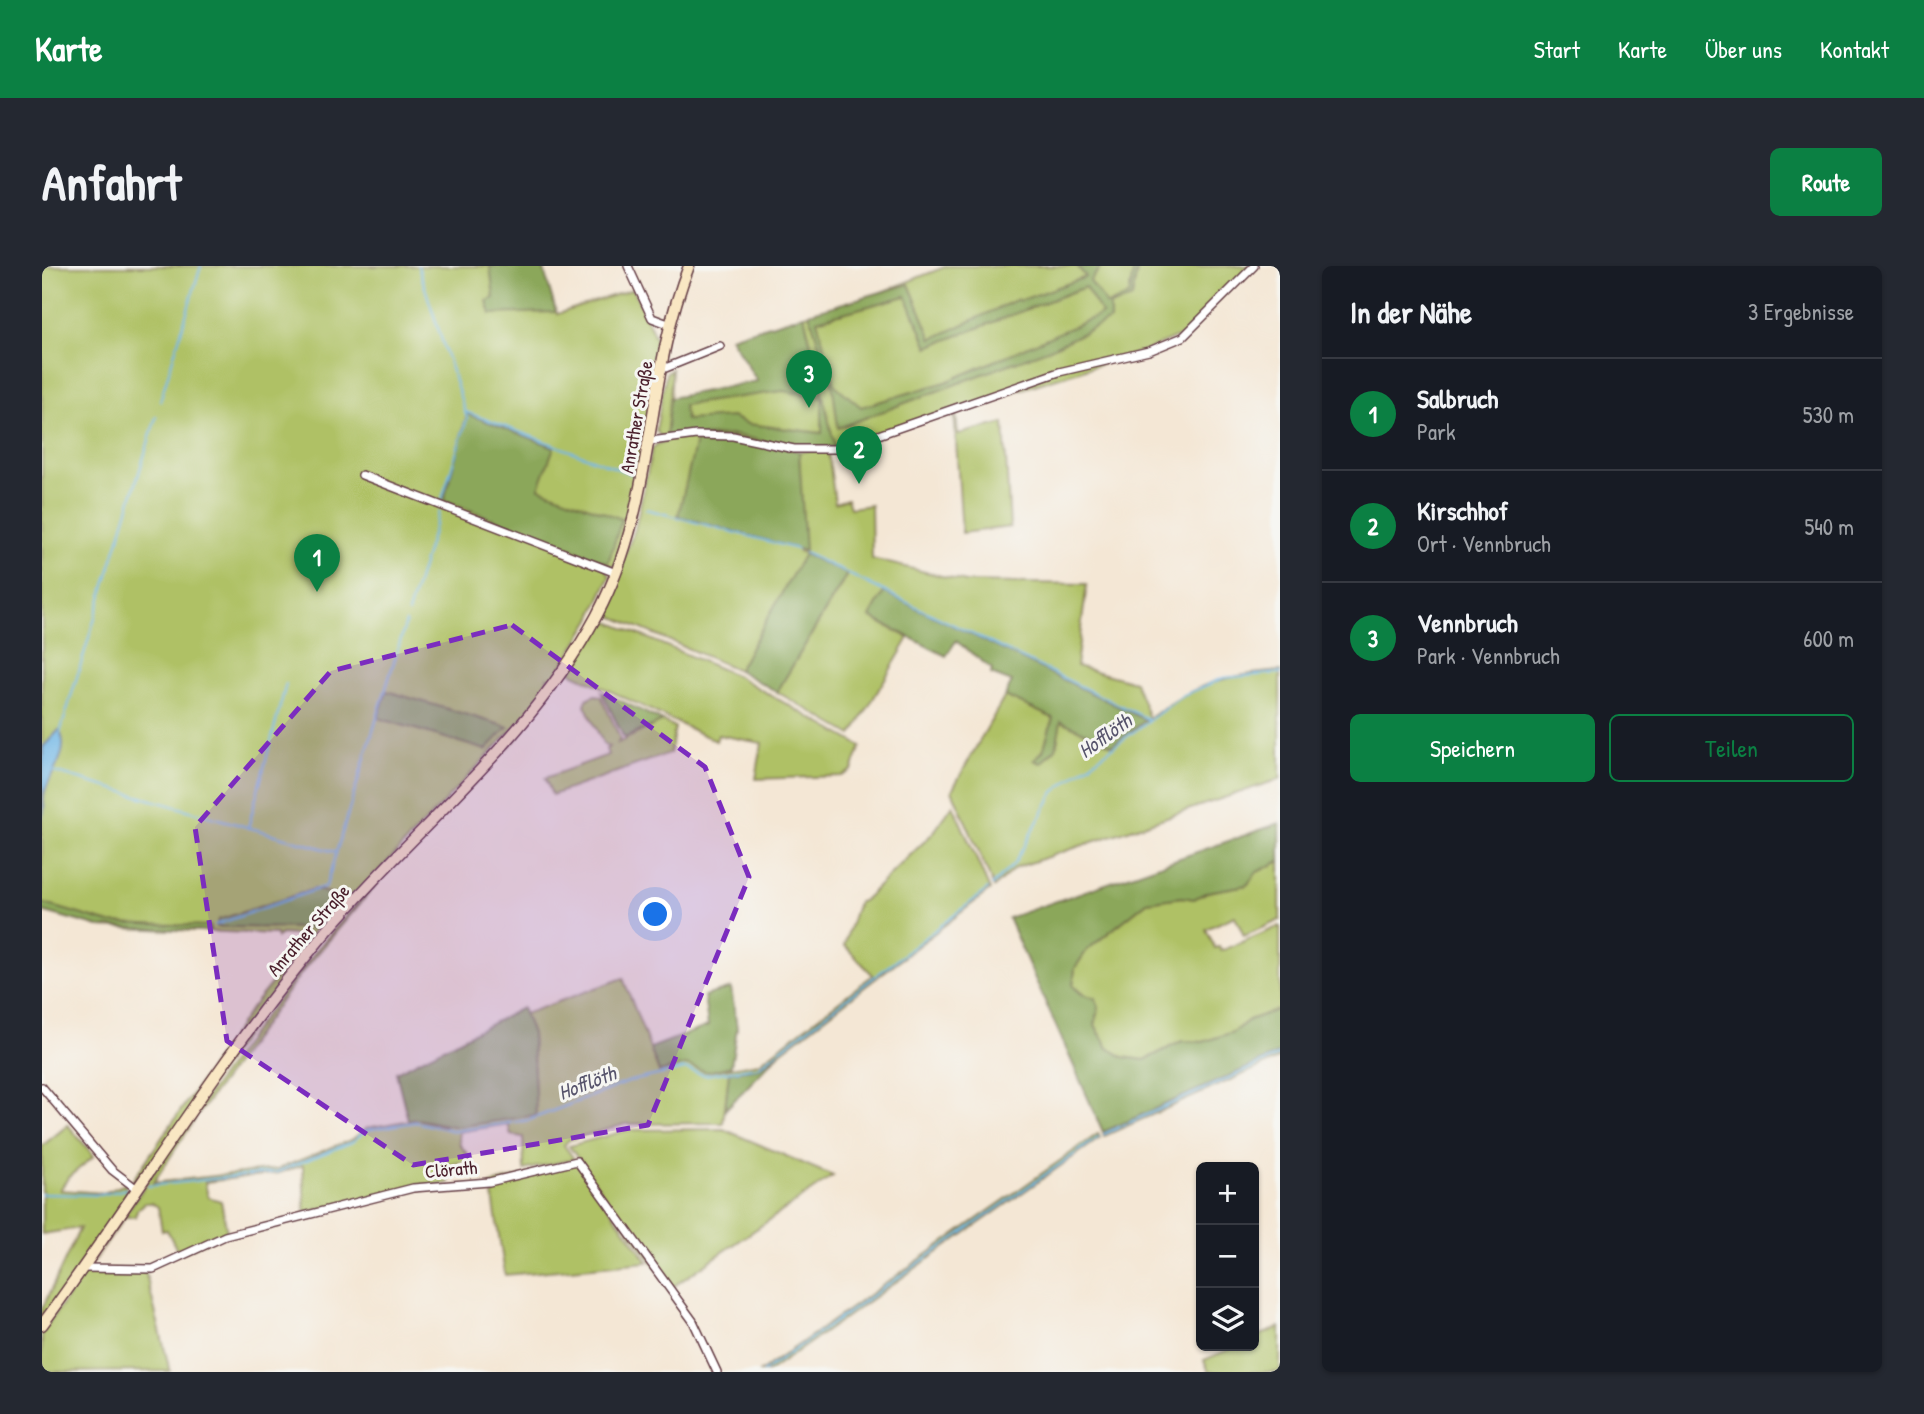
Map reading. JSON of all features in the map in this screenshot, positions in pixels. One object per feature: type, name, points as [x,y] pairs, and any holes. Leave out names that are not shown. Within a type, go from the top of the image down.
[{"type":"main road","name":"Anrather Straße","points":[[42,1325],[84,1268],[134,1187],[258,1016],[323,936],[516,732],[554,684],[597,614],[616,573],[633,522],[651,441],[671,325],[688,266]]},
{"type":"street","points":[[628,266],[652,318],[671,325]]},
{"type":"street","points":[[651,441],[696,435],[733,436],[794,449],[838,449],[1059,372],[1149,351],[1183,337],[1254,266]]},
{"type":"street","points":[[663,369],[720,346]]},
{"type":"street","points":[[362,475],[616,573]]},
{"type":"street","points":[[42,1087],[112,1170],[134,1187]]},
{"type":"street","name":"Clörath","points":[[84,1268],[153,1269],[225,1236],[412,1188],[489,1182],[578,1161],[693,1321],[717,1372]]},
{"type":"highlighted area","points":[[512,625],[705,767],[749,877],[648,1125],[413,1165],[227,1041],[195,827],[331,671]]},
{"type":"green space","points":[[42,266],[541,266],[557,314],[633,289],[656,339],[652,362],[661,325],[665,330],[645,459],[615,566],[604,565],[610,576],[591,619],[555,678],[547,677],[548,688],[528,713],[328,925],[317,928],[311,934],[316,937],[141,1179],[132,1181],[252,1007],[310,936],[281,934],[277,938],[276,934],[99,927],[42,911]]},
{"type":"green space","points":[[490,266],[543,266],[556,312],[491,314],[487,301],[494,298]]},
{"type":"green space","points":[[947,266],[1252,266],[1183,335],[1149,349],[841,446],[793,447],[798,551],[804,553],[799,451],[828,451],[835,503],[847,499],[850,508],[871,505],[872,559],[966,582],[1087,584],[1076,666],[1135,682],[1149,718],[1197,688],[1225,679],[1280,671],[1280,779],[1015,868],[994,887],[952,790],[1005,696],[1053,718],[1043,751],[1056,748],[1060,721],[1146,720],[884,592],[870,617],[909,638],[852,735],[777,692],[847,575],[805,554],[738,670],[602,612],[635,529],[652,450],[657,444],[666,442],[666,437],[660,436],[656,430],[666,373],[672,369],[670,399],[758,381],[730,337],[879,293]]},
{"type":"green space","points":[[1077,266],[1102,266],[1090,281],[1107,305],[1129,295],[1134,266],[1138,266],[1132,298],[1110,306],[1110,320],[1050,349],[838,428],[833,389],[809,313],[909,284],[932,339],[1018,299],[1019,301],[1086,277]],"holes":[[[1085,287],[1102,314],[946,382],[861,407],[835,385],[817,320],[906,296],[928,347]]]},
{"type":"green space","points":[[804,315],[835,447],[792,447],[734,435],[666,437],[670,398],[757,381],[730,337]],"holes":[[[783,391],[822,397],[822,433],[748,424],[732,417],[686,420],[683,405]]]},
{"type":"green space","points":[[959,409],[956,414],[958,434],[1004,423],[1010,527],[962,533],[954,411]]},
{"type":"green space","points":[[467,414],[554,447],[539,488],[622,519],[608,563],[444,500]]},
{"type":"green space","points":[[697,437],[733,438],[799,451],[805,551],[678,516]]},
{"type":"green space","points":[[804,554],[847,574],[777,692],[738,670]]},
{"type":"green space","points":[[884,592],[1146,720],[1112,745],[1061,721],[1056,748],[1041,763],[1034,760],[1043,751],[1053,718],[1005,696],[1012,682],[991,674],[992,669],[956,641],[946,656],[870,617]]},
{"type":"green space","points":[[600,618],[735,675],[861,746],[852,770],[842,776],[756,779],[762,743],[718,735],[716,741],[574,674],[569,669]]},
{"type":"green space","points":[[387,691],[508,727],[486,750],[378,718]]},
{"type":"green space","points":[[602,692],[663,721],[624,738]]},
{"type":"green space","points":[[595,695],[601,696],[620,738],[618,743],[663,721],[675,727],[670,753],[552,795],[545,778],[608,755],[606,749],[609,747],[604,745],[585,705],[587,699]]},
{"type":"green space","points":[[519,736],[379,881],[302,972],[200,1112],[153,1183],[278,1169],[353,1139],[366,1128],[417,1119],[442,1126],[536,1115],[532,1034],[524,1014],[623,978],[659,1072],[686,1065],[707,1072],[759,1063],[873,975],[844,945],[858,902],[863,901],[933,833],[953,805],[990,890],[760,1068],[729,1072],[723,1123],[626,1124],[569,1140],[564,1145],[574,1159],[524,1170],[523,1137],[511,1135],[508,1124],[458,1132],[460,1145],[472,1159],[446,1166],[449,1183],[305,1212],[303,1165],[279,1173],[205,1182],[208,1197],[221,1201],[227,1232],[179,1254],[167,1230],[162,1231],[158,1207],[145,1203],[137,1210],[136,1217],[125,1217],[93,1263],[178,1136],[263,1018],[319,947],[378,880]]},
{"type":"green space","points":[[1280,823],[1280,861],[1257,872],[1247,885],[1207,892],[1194,899],[1182,897],[1147,902],[1087,950],[1075,968],[1073,986],[1082,994],[1095,998],[1099,1007],[1095,1025],[1108,1048],[1123,1057],[1145,1060],[1182,1041],[1203,1042],[1233,1032],[1249,1020],[1280,1009],[1280,1053],[1103,1132],[1008,918]]},
{"type":"green space","points":[[1280,861],[1280,920],[1244,936],[1235,916],[1206,929],[1215,948],[1219,947],[1221,951],[1280,926],[1280,1009],[1249,1020],[1233,1032],[1203,1042],[1182,1041],[1145,1060],[1123,1057],[1108,1048],[1095,1025],[1099,1007],[1073,986],[1075,968],[1087,950],[1147,902],[1182,897],[1194,899],[1207,892],[1247,885],[1257,872]]},
{"type":"green space","points":[[314,889],[343,897],[317,928],[216,927],[218,920]]},
{"type":"green space","points":[[42,903],[110,923],[210,926],[210,931],[99,927],[42,911]]},
{"type":"green space","points":[[731,988],[737,1028],[731,1066],[707,1072],[686,1065],[659,1072],[650,1048],[708,1026],[704,996]]},
{"type":"green space","points":[[522,1008],[532,1034],[536,1115],[457,1127],[417,1119],[408,1120],[396,1072]]},
{"type":"green space","points":[[780,1053],[725,1110],[729,1072],[760,1068]]},
{"type":"green space","points":[[1280,1053],[1280,1058],[1104,1136],[1103,1132]]},
{"type":"green space","points":[[68,1125],[94,1156],[68,1178],[60,1190],[103,1193],[125,1184],[128,1197],[42,1321],[42,1309],[80,1228],[42,1234],[42,1146]]},
{"type":"green space","points":[[723,1129],[833,1176],[671,1288],[569,1146],[628,1130]]},
{"type":"green space","points":[[1098,1134],[1100,1138],[768,1372],[760,1372]]},
{"type":"green space","points":[[577,1163],[648,1262],[505,1275],[491,1184]]},
{"type":"green space","points":[[145,1270],[170,1371],[42,1372],[42,1332],[85,1273]]},
{"type":"green space","points":[[1280,1327],[1280,1372],[1209,1372],[1204,1360],[1225,1351],[1259,1351],[1259,1336]]},
{"type":"water","points":[[59,730],[63,747],[46,788],[42,818],[43,747]]},
{"type":"waterway","points":[[160,401],[201,266]]},
{"type":"waterway","points":[[418,266],[467,418],[442,499]]},
{"type":"waterway","points":[[466,412],[632,474]]},
{"type":"waterway","points":[[60,733],[156,417]]},
{"type":"waterway","points":[[646,509],[797,549]]},
{"type":"waterway","points":[[408,613],[439,512]]},
{"type":"waterway","points":[[805,553],[1150,720]]},
{"type":"waterway","points":[[215,925],[326,886],[406,622]]},
{"type":"waterway","name":"Hofflöth","points":[[992,885],[1014,864],[1054,792],[1182,696],[1223,678],[1280,673]]},
{"type":"waterway","points":[[248,828],[286,684]]},
{"type":"waterway","points":[[54,772],[335,852]]},
{"type":"waterway","name":"Hofflöth","points":[[148,1186],[277,1172],[352,1142],[366,1130],[415,1122],[455,1131],[529,1120],[631,1081],[685,1069],[705,1075],[758,1067],[988,889]]},
{"type":"waterway","points":[[1104,1134],[1280,1055]]},
{"type":"waterway","points":[[763,1372],[1099,1137]]},
{"type":"waterway","name":"Hofflöth","points":[[42,1194],[101,1195],[126,1189]]},
{"type":"place","name":"Vennbruch","points":[[809,408]]},
{"type":"place","name":"Kirschhof","points":[[859,484]]},
{"type":"place","name":"Salbruch","points":[[317,592]]}]
